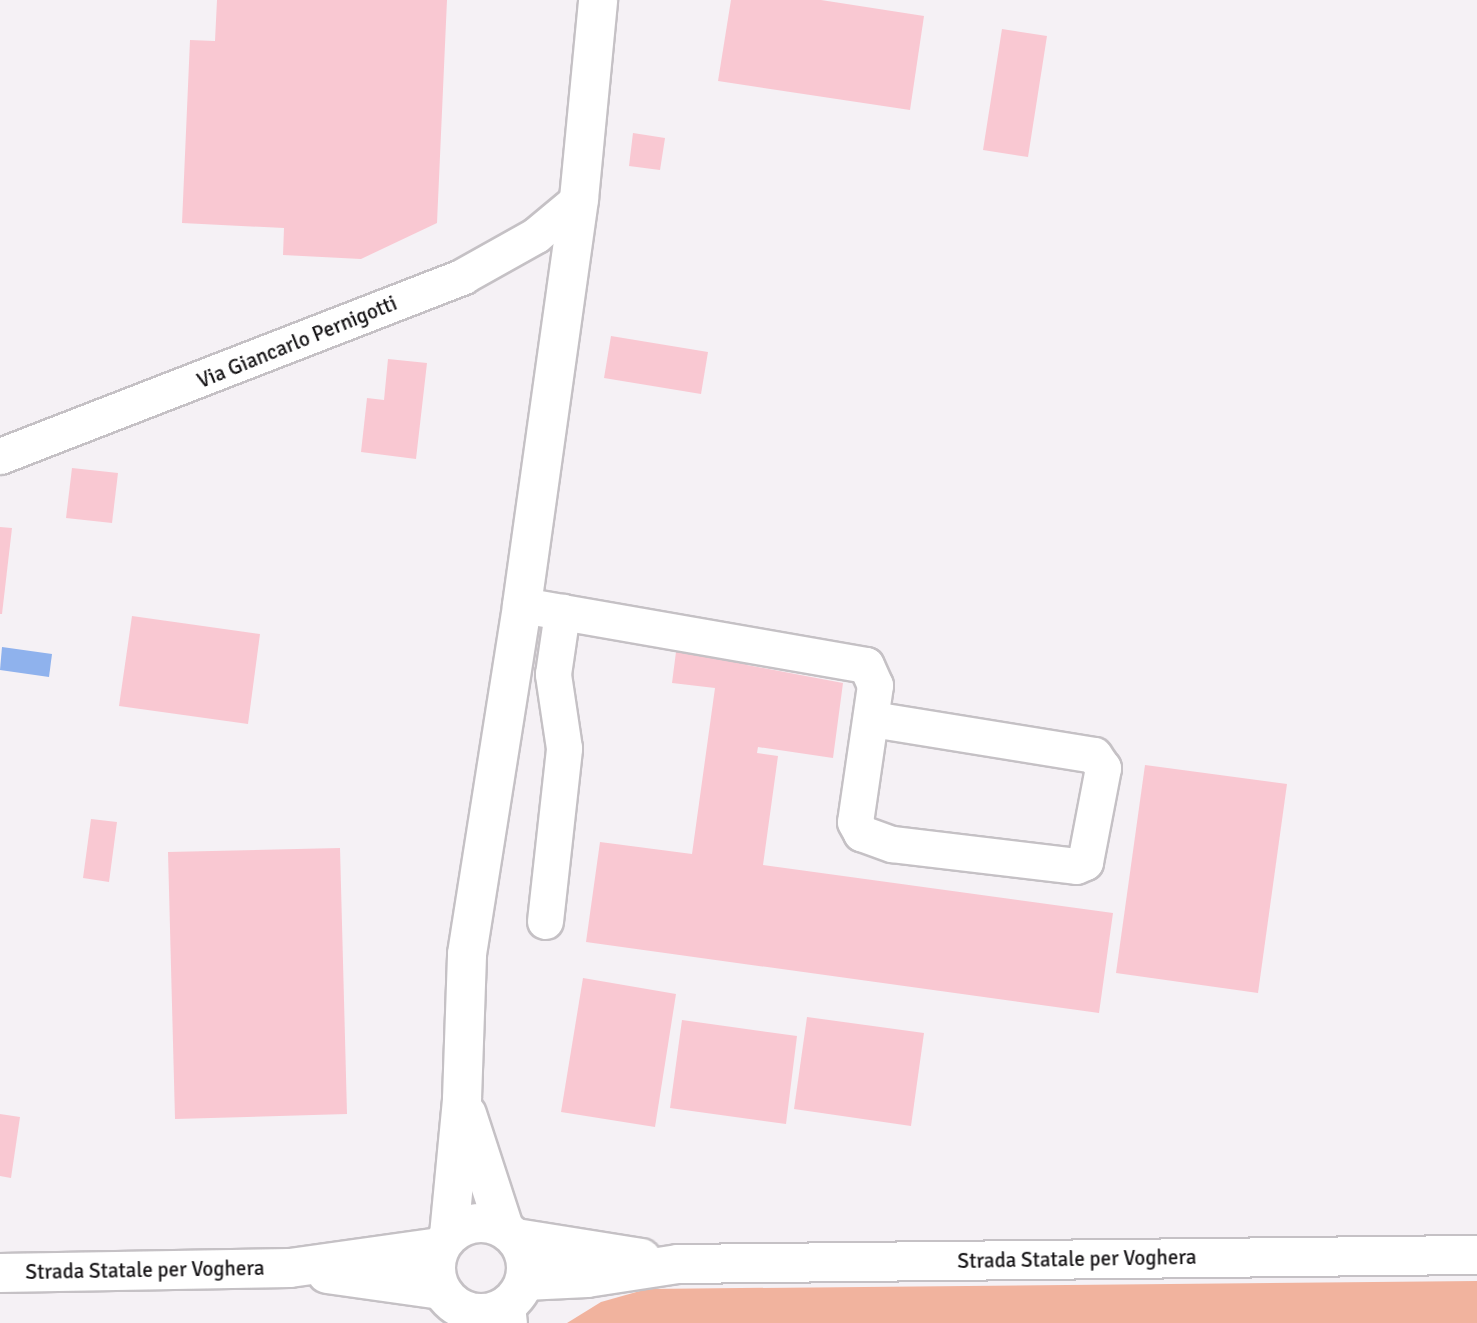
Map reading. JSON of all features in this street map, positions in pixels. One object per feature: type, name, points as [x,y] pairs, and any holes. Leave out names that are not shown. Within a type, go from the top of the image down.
[{"type":"main road","points":[[462,1099],[510,1233],[524,1250],[514,1303],[478,1313],[457,1308],[436,1276],[445,1241],[462,1099],[467,954],[522,605],[579,199],[598,0]]},
{"type":"main road","points":[[445,1241],[475,1222],[510,1233]]},
{"type":"main road","name":"Strada Statale per Voghera","points":[[510,1233],[678,1264]]},
{"type":"main road","name":"Strada Statale per Voghera","points":[[0,1273],[290,1268],[445,1241]]},
{"type":"main road","name":"Strada Statale per Voghera","points":[[514,1303],[587,1278],[678,1264],[1477,1255]]},
{"type":"main road","name":"Strada Statale per Voghera","points":[[290,1268],[457,1308]]},
{"type":"street","name":"Via Giancarlo Pernigotti","points":[[0,456],[463,276],[536,234],[579,199]]},
{"type":"street","points":[[522,605],[866,665],[875,685],[855,822],[861,833],[892,844],[1076,866],[1085,862],[1103,768],[1094,755],[871,719]]},
{"type":"street","points":[[545,921],[564,748],[552,674],[562,612]]},
{"type":"shaded area","points":[[1477,1281],[1477,1323],[567,1323],[601,1302],[647,1289]]},
{"type":"water","points":[[2,647],[52,654],[49,677],[0,670]]},
{"type":"building","points":[[217,0],[447,0],[437,223],[361,259],[283,255],[284,228],[182,223],[190,40],[215,41]]},
{"type":"building","points":[[731,0],[821,0],[924,16],[910,110],[718,81]]},
{"type":"building","points":[[1002,29],[1047,36],[1028,157],[983,150]]},
{"type":"building","points":[[633,133],[665,138],[660,170],[629,166]]},
{"type":"building","points":[[611,336],[708,352],[701,394],[604,378]]},
{"type":"building","points":[[388,359],[427,363],[416,459],[361,452],[367,398],[384,400]]},
{"type":"building","points":[[72,468],[118,473],[112,523],[66,518]]},
{"type":"building","points":[[0,527],[12,528],[2,614],[0,614]]},
{"type":"building","points":[[132,616],[260,634],[248,724],[119,706]]},
{"type":"building","points":[[677,644],[748,654],[747,665],[843,683],[833,758],[758,747],[757,753],[778,756],[763,865],[1113,913],[1099,1013],[586,942],[600,842],[692,854],[715,688],[672,683]]},
{"type":"building","points":[[1145,765],[1287,784],[1258,993],[1116,973]]},
{"type":"building","points":[[91,819],[117,822],[109,882],[83,878]]},
{"type":"building","points":[[340,848],[347,1114],[175,1119],[168,852]]},
{"type":"building","points":[[583,978],[676,994],[655,1127],[561,1112]]},
{"type":"building","points":[[807,1017],[924,1033],[911,1126],[794,1109]]},
{"type":"building","points":[[682,1020],[797,1036],[786,1124],[670,1108]]},
{"type":"building","points":[[0,1114],[20,1117],[11,1178],[0,1176]]}]
